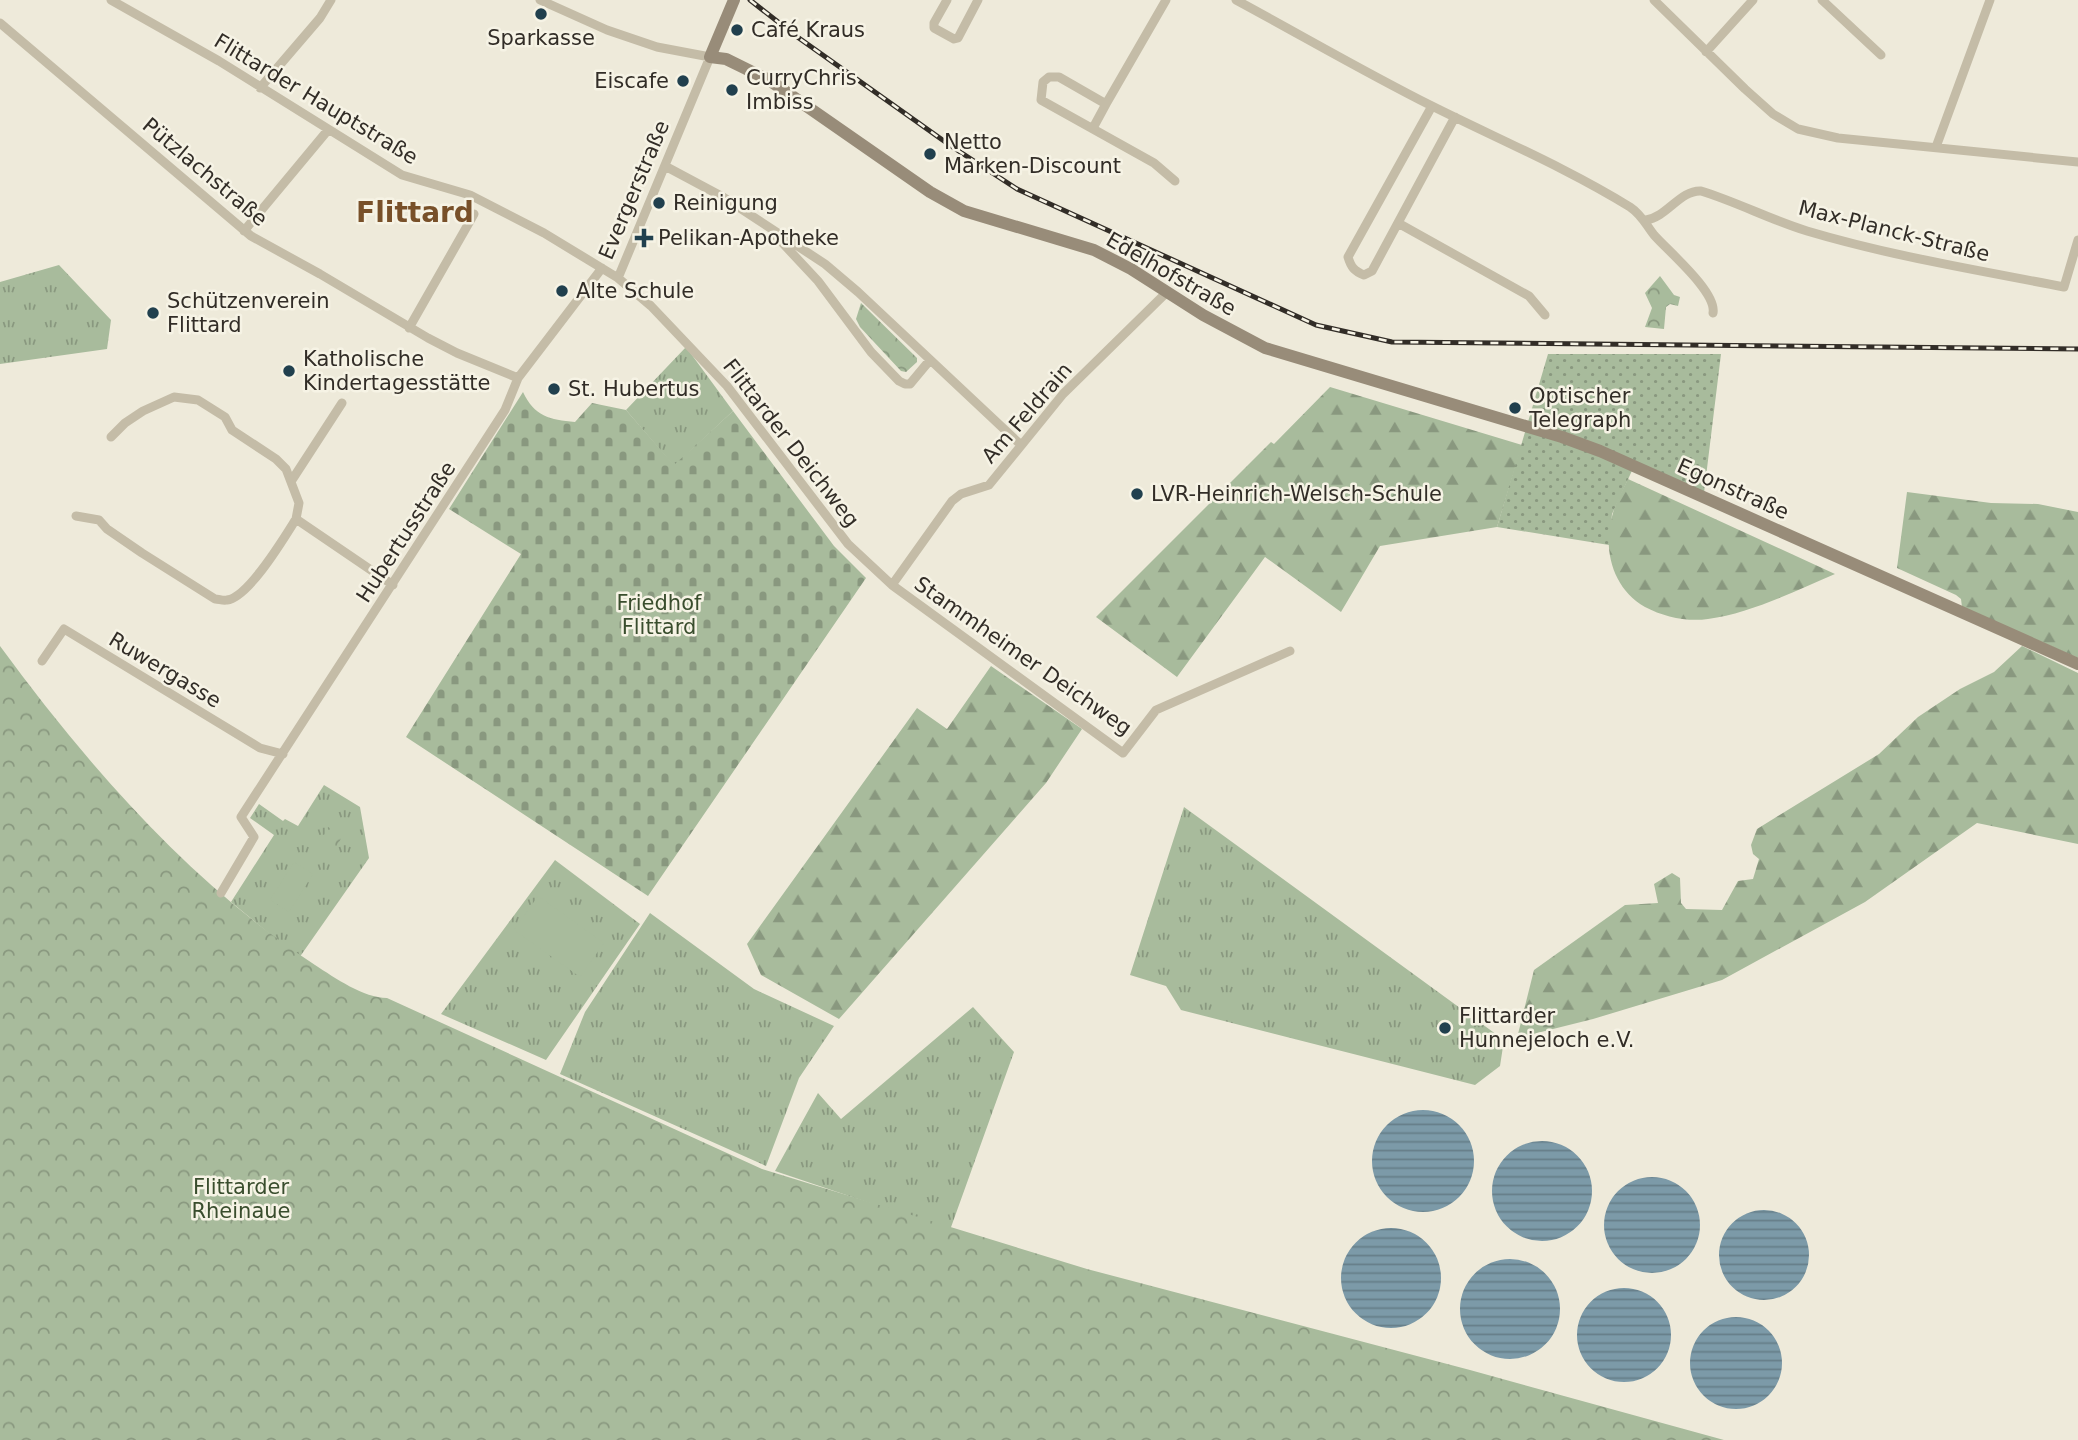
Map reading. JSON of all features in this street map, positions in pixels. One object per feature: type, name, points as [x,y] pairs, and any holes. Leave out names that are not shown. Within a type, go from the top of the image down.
[{"type":"street","name":"Flittarder Hauptstraße","points":[[111,0],[219,61],[402,175],[470,195],[544,233],[618,278]]},
{"type":"street","points":[[260,88],[320,18],[331,0]]},
{"type":"street","points":[[540,0],[607,30],[657,47],[710,57]]},
{"type":"street","name":"Evergerstraße","points":[[618,278],[734,0]]},
{"type":"street","points":[[947,0],[934,27],[954,39],[958,38],[976,1]]},
{"type":"street","points":[[1093,128],[1166,0]]},
{"type":"street","points":[[1236,0],[1432,106],[1630,207],[1646,220],[1653,233],[1707,293],[1714,307],[1713,313]]},
{"type":"street","points":[[1654,0],[1773,114],[1798,129],[1838,138],[2078,162]]},
{"type":"street","points":[[1706,52],[1753,0]]},
{"type":"street","points":[[1822,0],[1881,55]]},
{"type":"street","points":[[1936,147],[1990,0]]},
{"type":"street","name":"Pützlachstraße","points":[[0,23],[244,231],[410,328],[457,353],[518,378]]},
{"type":"street","name":"Edelhofstraße","points":[[710,57],[726,59],[769,80],[919,185],[964,211],[1094,250],[1131,269],[1203,315],[1265,348],[1361,378]]},
{"type":"street","points":[[1106,104],[1059,77],[1049,77],[1041,88],[1041,100],[1153,163],[1175,181]]},
{"type":"street","points":[[1432,106],[1348,257],[1350,265],[1364,275],[1372,271],[1455,117]]},
{"type":"street","points":[[244,231],[328,130]]},
{"type":"street","points":[[665,166],[723,197],[825,264],[1021,445]]},
{"type":"street","name":"Max-Planck-Straße","points":[[1646,220],[1662,215],[1688,194],[1701,191],[1803,230],[1860,246],[2064,287],[2078,240]]},
{"type":"street","points":[[410,328],[474,214]]},
{"type":"street","points":[[1398,223],[1529,296],[1545,315]]},
{"type":"street","points":[[770,230],[818,281],[871,352],[899,381],[910,384],[930,360]]},
{"type":"street","name":"Hubertusstraße","points":[[221,893],[254,837],[242,817],[505,410],[518,378],[602,268]]},
{"type":"street","name":"Flittarder Deichweg","points":[[618,278],[651,306],[727,386],[835,529],[877,572]]},
{"type":"street","name":"Am Feldrain","points":[[892,585],[952,501],[961,494],[989,485],[1063,394],[1166,293]]},
{"type":"street","name":"Egonstraße","points":[[1361,378],[1549,433],[1600,451],[2078,664]]},
{"type":"street","points":[[76,516],[99,520],[107,529],[215,599],[228,600],[241,593],[264,569],[296,519],[299,503],[286,469],[276,459],[232,430],[225,417],[198,400],[174,397],[143,411],[111,437]]},
{"type":"street","points":[[292,480],[342,403]]},
{"type":"street","points":[[296,519],[393,584]]},
{"type":"street","name":"Stammheimer Deichweg","points":[[877,572],[1123,753],[1156,710],[1290,651]]},
{"type":"street","name":"Ruwergasse","points":[[42,661],[64,629],[260,748],[283,754]]},
{"type":"green space","points":[[59,265],[111,320],[107,349],[0,364],[0,282]]},
{"type":"green space","points":[[1660,276],[1674,295],[1680,297],[1678,306],[1670,304],[1666,307],[1664,329],[1645,327],[1652,308],[1645,293]]},
{"type":"green space","points":[[861,303],[917,358],[917,362],[906,372],[901,371],[860,327],[856,319]]},
{"type":"green space","points":[[686,347],[733,411],[674,466],[626,410]]},
{"type":"green space","points":[[1548,354],[1721,354],[1704,493],[1636,462],[1612,514],[1609,545],[1497,527]]},
{"type":"green space","points":[[1330,387],[1522,445],[1497,527],[1380,546],[1341,612],[1265,557],[1177,677],[1096,617],[1271,442],[1274,444]]},
{"type":"green space","name":"Friedhof Flittard","points":[[523,392],[538,412],[558,420],[575,422],[592,403],[626,410],[674,465],[733,411],[834,546],[866,578],[648,896],[406,737],[521,554],[449,509]]},
{"type":"green space","points":[[1628,479],[1835,574],[1773,601],[1724,616],[1692,620],[1652,611],[1625,589],[1612,566],[1610,526]]},
{"type":"green space","points":[[1907,492],[1991,503],[2038,504],[2078,512],[2078,658],[1962,607],[1961,599],[1956,595],[1897,568]]},
{"type":"green space","name":"Flittarder Rheinaue","points":[[0,646],[105,778],[184,860],[269,933],[359,991],[387,998],[762,1169],[1087,1269],[1724,1440],[0,1440]]},
{"type":"green space","points":[[2022,646],[2078,673],[2078,844],[1977,823],[1865,902],[1722,980],[1593,1019],[1517,1038],[1534,970],[1625,905],[1658,903],[1654,884],[1672,873],[1680,878],[1681,903],[1686,909],[1722,910],[1738,881],[1753,879],[1759,859],[1753,854],[1751,845],[1757,829],[1879,754],[1918,717],[1960,689],[1994,672]]},
{"type":"green space","points":[[991,666],[1082,729],[1046,783],[839,1019],[761,975],[747,944],[917,708],[947,729]]},
{"type":"green space","points":[[324,785],[360,807],[369,858],[299,958],[231,902],[274,835],[250,818],[259,804],[283,821],[285,819],[298,826]]},
{"type":"green space","points":[[1184,807],[1504,1040],[1500,1066],[1475,1085],[1181,1010],[1166,986],[1130,975]]},
{"type":"green space","points":[[328,827],[343,835],[333,853],[319,846]]},
{"type":"green space","points":[[555,860],[640,924],[546,1060],[441,1014]]},
{"type":"green space","points":[[294,862],[313,874],[289,912],[270,900]]},
{"type":"green space","points":[[538,896],[604,943],[580,977],[514,930]]},
{"type":"green space","points":[[650,913],[754,989],[834,1026],[799,1078],[766,1166],[560,1074],[585,1012]]},
{"type":"green space","points":[[973,1007],[1014,1052],[950,1230],[775,1171],[818,1093],[841,1119]]},
{"type":"water","points":[[1423,1110],[1442,1114],[1459,1125],[1470,1142],[1474,1161],[1470,1180],[1459,1197],[1442,1208],[1423,1212],[1404,1208],[1387,1197],[1376,1180],[1372,1161],[1376,1142],[1387,1125],[1404,1114]]},
{"type":"water","points":[[1542,1141],[1561,1145],[1577,1156],[1588,1172],[1592,1191],[1588,1210],[1577,1226],[1561,1237],[1542,1241],[1523,1237],[1507,1226],[1496,1210],[1492,1191],[1496,1172],[1507,1156],[1523,1145]]},
{"type":"water","points":[[1652,1177],[1670,1181],[1686,1191],[1696,1207],[1700,1225],[1696,1243],[1686,1259],[1670,1269],[1652,1273],[1634,1269],[1618,1259],[1608,1243],[1604,1225],[1608,1207],[1618,1191],[1634,1181]]},
{"type":"water","points":[[1764,1210],[1781,1214],[1796,1223],[1805,1238],[1809,1255],[1805,1272],[1796,1287],[1781,1296],[1764,1300],[1747,1296],[1732,1287],[1723,1272],[1719,1255],[1723,1238],[1732,1223],[1747,1214]]},
{"type":"water","points":[[1391,1228],[1419,1236],[1433,1250],[1441,1278],[1433,1306],[1419,1320],[1391,1328],[1363,1320],[1349,1306],[1341,1278],[1349,1250],[1363,1236]]},
{"type":"water","points":[[1510,1259],[1529,1263],[1546,1273],[1556,1290],[1560,1309],[1556,1328],[1546,1345],[1529,1355],[1510,1359],[1491,1355],[1474,1345],[1464,1328],[1460,1309],[1464,1290],[1474,1273],[1491,1263]]},
{"type":"water","points":[[1624,1288],[1642,1292],[1657,1302],[1667,1317],[1671,1335],[1667,1353],[1657,1368],[1642,1378],[1624,1382],[1606,1378],[1591,1368],[1581,1353],[1577,1335],[1581,1317],[1591,1302],[1606,1292]]},
{"type":"water","points":[[1736,1317],[1753,1321],[1768,1331],[1778,1346],[1782,1363],[1778,1380],[1768,1395],[1753,1405],[1736,1409],[1719,1405],[1704,1395],[1694,1380],[1690,1363],[1694,1346],[1704,1331],[1719,1321]]},
{"type":"railway","points":[[750,0],[951,146],[1017,189],[1316,325],[1392,342],[2078,349]]},
{"type":"place","name":"Sparkasse","points":[[541,14]]},
{"type":"place","name":"Café Kraus","points":[[737,30]]},
{"type":"place","name":"Eiscafe","points":[[683,81]]},
{"type":"place","name":"CurryChris Imbiss","points":[[732,90]]},
{"type":"place","name":"Netto Marken-Discount","points":[[930,154]]},
{"type":"place","name":"Reinigung","points":[[659,203]]},
{"type":"place","name":"Pelikan-Apotheke","points":[[644,238]]},
{"type":"place","name":"Alte Schule","points":[[562,291]]},
{"type":"place","name":"Schützenverein Flittard","points":[[153,313]]},
{"type":"place","name":"Katholische Kindertagesstätte","points":[[289,371]]},
{"type":"place","name":"St. Hubertus","points":[[554,389]]},
{"type":"place","name":"Optischer Telegraph","points":[[1515,408]]},
{"type":"place","name":"LVR-Heinrich-Welsch-Schule","points":[[1137,494]]},
{"type":"place","name":"Flittarder Hunnejeloch e.V.","points":[[1445,1028]]},
{"type":"district","name":"Flittard","points":[[415,212]]}]
